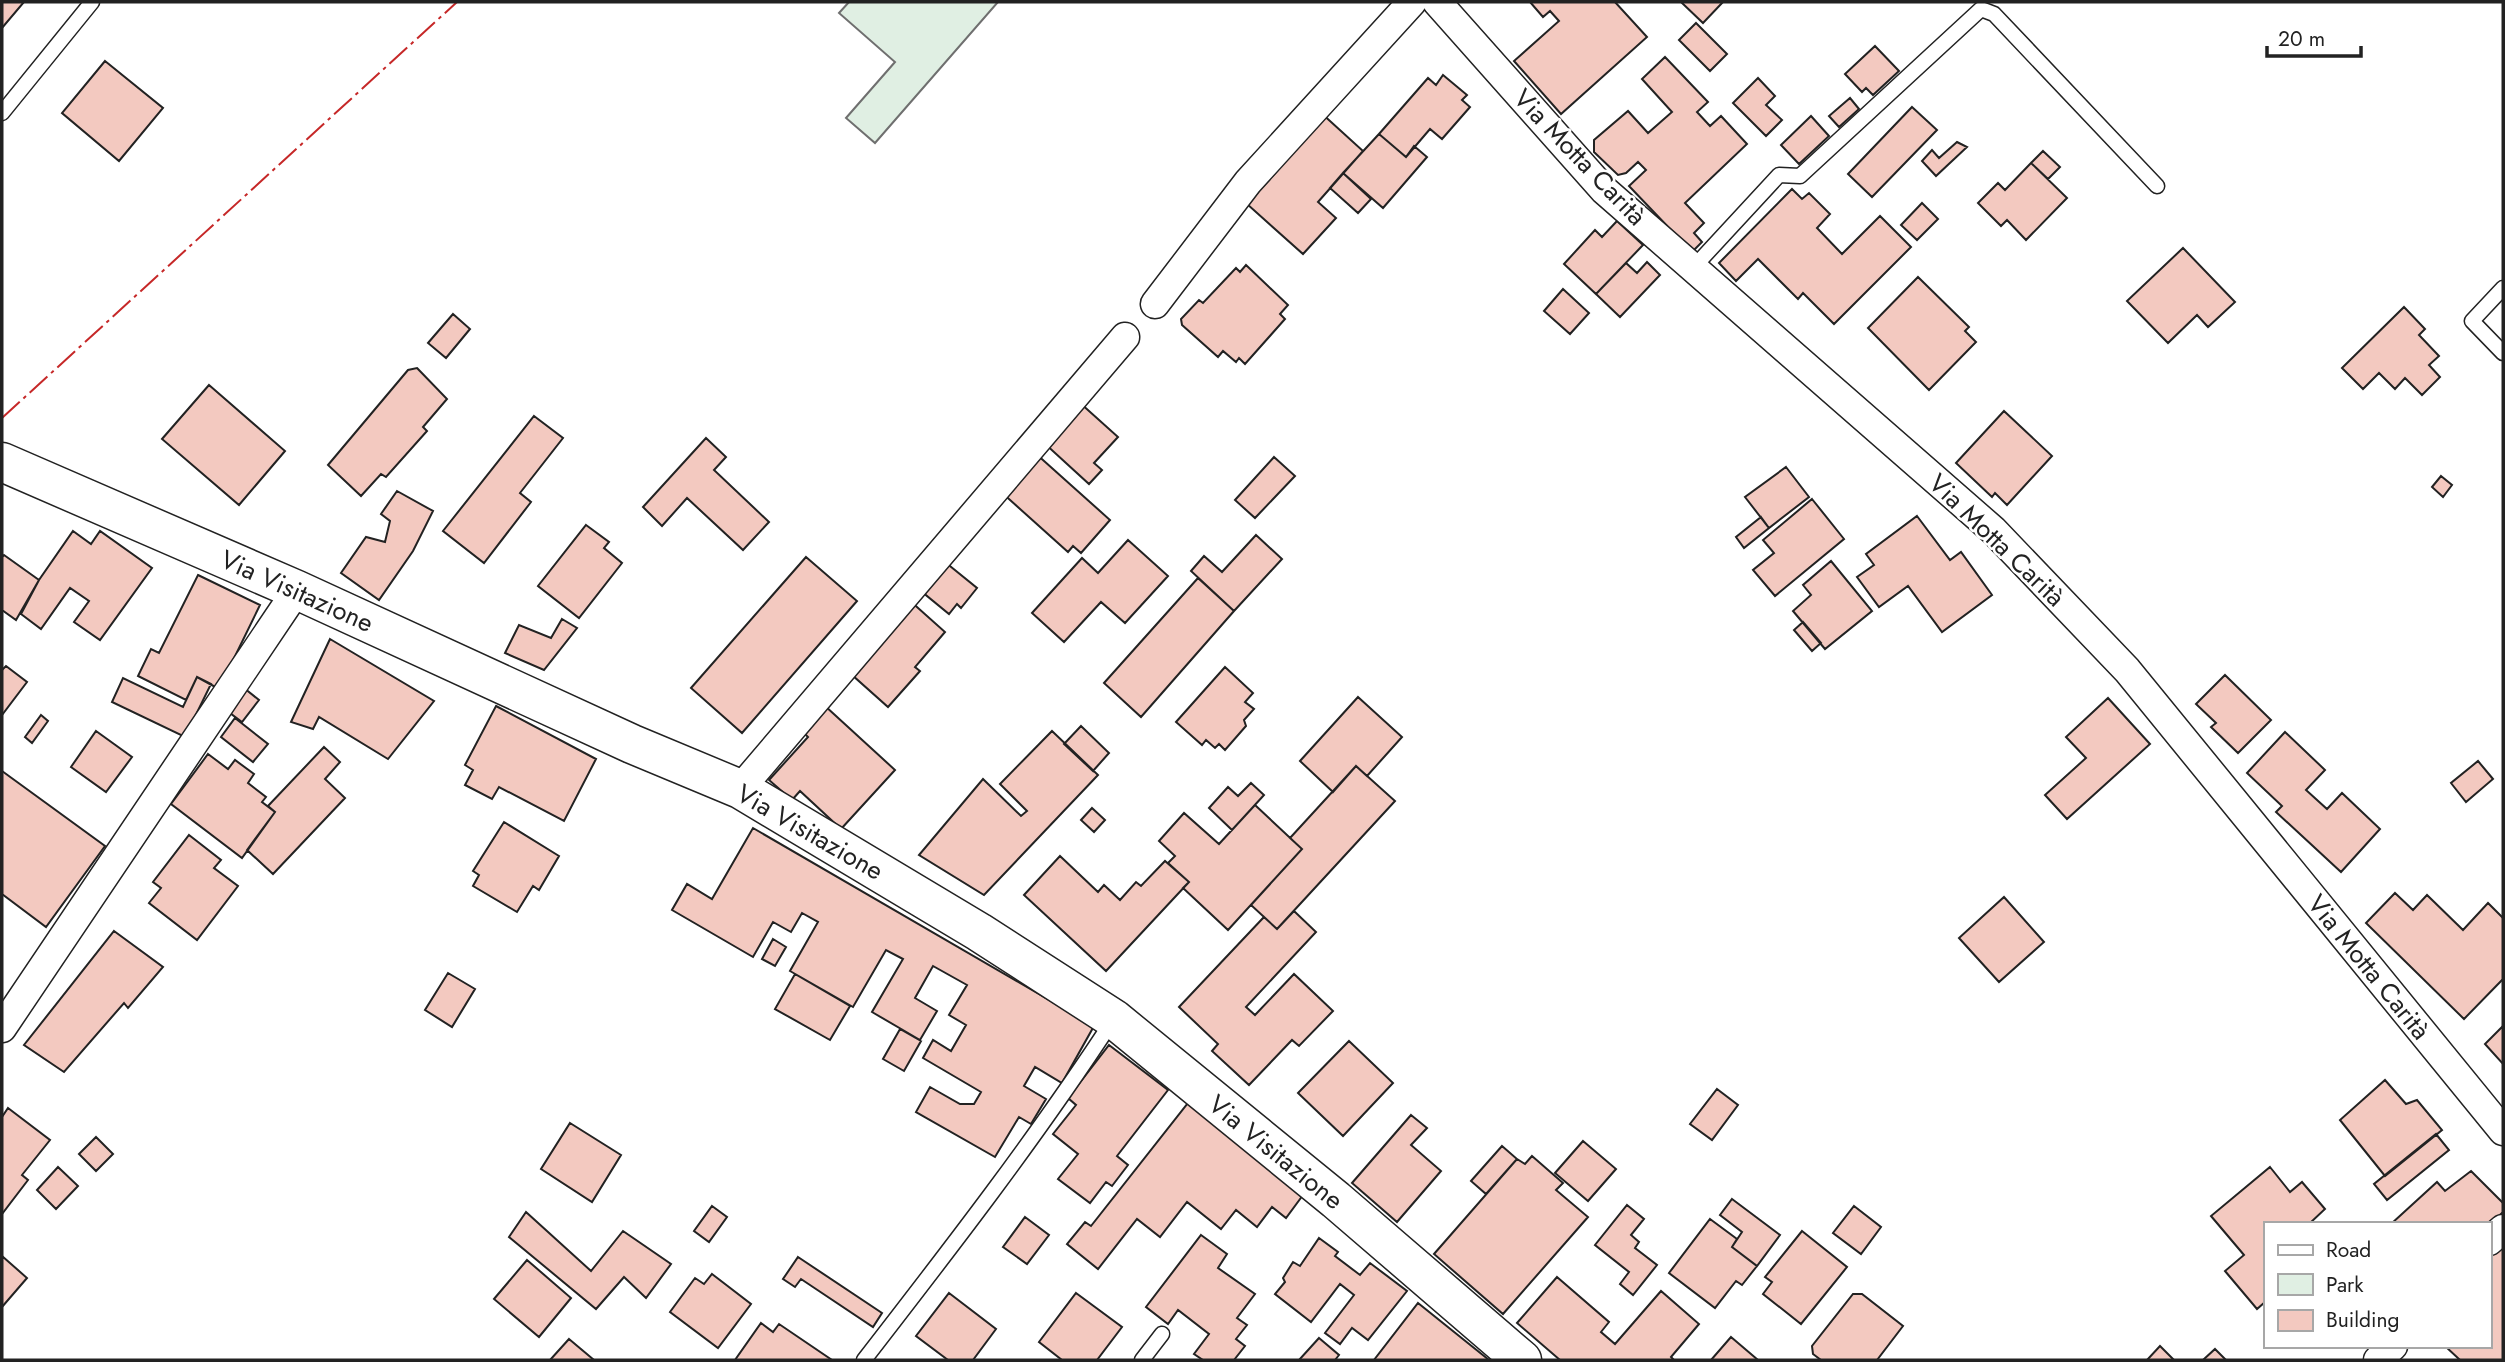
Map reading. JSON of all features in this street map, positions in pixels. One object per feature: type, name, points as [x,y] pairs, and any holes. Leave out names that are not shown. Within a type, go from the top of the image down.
[{"type":"street","points":[[1155,304],[1248,182],[1412,2]]},
{"type":"street","name":"Via Motta Carità","points":[[1437,2],[1604,190],[1993,530],[2127,670],[2503,1131]]},
{"type":"street","points":[[740,789],[1125,337]]},
{"type":"street","name":"Via Visitazione","points":[[2,462],[297,590],[620,739],[740,789],[979,932],[1114,1019],[1336,1200],[1522,1360]]},
{"type":"street","points":[[2,1028],[297,590]]},
{"type":"street","points":[[2378,1360],[2391,1348]]},
{"type":"lane","points":[[2,113],[92,2]]},
{"type":"lane","points":[[1693,268],[1779,175],[1801,176],[1981,9],[1994,14],[2157,186]]},
{"type":"lane","points":[[2503,288],[2472,321],[2503,353]]},
{"type":"lane","points":[[864,1360],[973,1219],[1114,1019]]},
{"type":"lane","points":[[1142,1360],[1162,1334]]},
{"type":"green space","points":[[849,2],[998,2],[875,143],[846,118],[895,62],[839,13]]},
{"type":"building","points":[[2,2],[24,2],[2,28]]},
{"type":"building","points":[[1530,2],[1615,2],[1647,37],[1561,114],[1514,61],[1559,21],[1550,11],[1543,17]]},
{"type":"building","points":[[1681,2],[1723,2],[1703,23]]},
{"type":"building","points":[[1696,23],[1727,54],[1710,71],[1679,40]]},
{"type":"building","points":[[1875,46],[1899,71],[1873,95],[1866,88],[1862,92],[1845,74]]},
{"type":"building","points":[[1665,57],[1708,102],[1697,112],[1710,126],[1721,116],[1747,144],[1685,203],[1704,223],[1694,233],[1702,242],[1692,252],[1629,186],[1646,170],[1638,162],[1626,173],[1618,175],[1594,152],[1594,140],[1628,111],[1648,133],[1672,112],[1642,79]]},
{"type":"building","points":[[105,61],[163,108],[119,161],[62,113]]},
{"type":"building","points":[[1443,75],[1467,95],[1462,100],[1470,107],[1442,139],[1430,129],[1406,157],[1379,134],[1428,78],[1436,85]]},
{"type":"building","points":[[1758,78],[1775,96],[1766,105],[1782,120],[1766,136],[1733,103]]},
{"type":"building","points":[[1850,98],[1859,109],[1839,127],[1829,116]]},
{"type":"building","points":[[1912,107],[1937,130],[1872,197],[1848,174]]},
{"type":"building","points":[[1319,111],[1363,151],[1318,202],[1336,218],[1303,254],[1247,204],[1277,171],[1269,164]]},
{"type":"building","points":[[1811,116],[1829,136],[1799,164],[1781,145]]},
{"type":"building","points":[[1379,134],[1406,157],[1414,146],[1427,157],[1383,208],[1343,173]]},
{"type":"building","points":[[1957,142],[1967,147],[1936,176],[1922,161],[1932,150],[1939,158]]},
{"type":"building","points":[[2043,151],[2060,167],[2048,179],[2031,163]]},
{"type":"building","points":[[2031,163],[2067,198],[2026,240],[2007,220],[2001,226],[1978,203],[1998,183],[2005,190]]},
{"type":"building","points":[[1343,173],[1371,199],[1358,213],[1330,188]]},
{"type":"building","points":[[1792,189],[1802,199],[1809,193],[1830,214],[1817,228],[1842,254],[1880,216],[1911,247],[1834,324],[1803,293],[1798,299],[1758,259],[1736,281],[1719,263]]},
{"type":"building","points":[[1922,203],[1938,219],[1917,240],[1901,225]]},
{"type":"building","points":[[1617,221],[1643,245],[1596,294],[1564,264],[1595,230],[1602,237]]},
{"type":"building","points":[[2183,248],[2235,302],[2208,327],[2197,315],[2168,343],[2127,301]]},
{"type":"building","points":[[1647,262],[1660,275],[1620,317],[1596,294],[1626,263],[1637,273]]},
{"type":"building","points":[[1246,265],[1288,305],[1280,314],[1285,319],[1245,364],[1239,358],[1236,362],[1223,351],[1218,357],[1182,325],[1181,319],[1199,300],[1203,303],[1236,268],[1240,272]]},
{"type":"building","points":[[1918,277],[1969,327],[1965,331],[1976,342],[1929,390],[1868,328]]},
{"type":"building","points":[[1563,289],[1589,313],[1570,334],[1544,311]]},
{"type":"building","points":[[2404,307],[2425,329],[2419,335],[2439,356],[2429,365],[2440,377],[2422,395],[2405,378],[2395,389],[2379,373],[2363,389],[2342,368]]},
{"type":"building","points":[[453,314],[470,329],[446,358],[428,343]]},
{"type":"building","points":[[417,368],[447,399],[423,427],[427,431],[386,477],[381,474],[361,496],[328,465],[408,370]]},
{"type":"building","points":[[209,385],[285,451],[239,505],[162,439]]},
{"type":"building","points":[[1079,402],[1118,437],[1094,463],[1102,470],[1089,484],[1043,442]]},
{"type":"building","points":[[2004,411],[2052,456],[2007,505],[1995,493],[1992,497],[1956,463]]},
{"type":"building","points":[[534,416],[563,438],[520,493],[531,502],[484,563],[443,531]]},
{"type":"building","points":[[706,438],[726,457],[714,470],[769,522],[743,550],[687,498],[662,526],[643,507]]},
{"type":"building","points":[[1034,452],[1110,520],[1081,553],[1073,546],[1068,552],[1000,491]]},
{"type":"building","points":[[1274,457],[1295,476],[1255,518],[1235,500]]},
{"type":"building","points":[[1786,467],[1809,497],[1769,528],[1745,497]]},
{"type":"building","points":[[2441,476],[2452,485],[2443,497],[2432,487]]},
{"type":"building","points":[[397,491],[433,511],[413,551],[379,600],[341,573],[366,537],[385,542],[390,521],[381,514]]},
{"type":"building","points":[[1812,499],[1844,539],[1775,596],[1753,570],[1774,553],[1763,540]]},
{"type":"building","points":[[1917,516],[1950,560],[1961,552],[1992,595],[1942,632],[1908,586],[1879,607],[1857,577],[1874,565],[1866,554]]},
{"type":"building","points":[[1761,517],[1769,528],[1744,548],[1736,537]]},
{"type":"building","points":[[586,525],[609,542],[604,548],[622,563],[579,618],[538,586]]},
{"type":"building","points":[[73,531],[91,544],[100,531],[152,568],[100,640],[74,622],[89,601],[70,588],[41,629],[21,614],[39,580]]},
{"type":"building","points":[[1256,535],[1282,559],[1234,611],[1191,571],[1204,556],[1222,572]]},
{"type":"building","points":[[1128,540],[1168,576],[1125,623],[1101,602],[1064,642],[1032,613],[1082,558],[1098,573]]},
{"type":"building","points":[[4,555],[39,580],[16,620],[2,610]]},
{"type":"building","points":[[806,557],[857,601],[742,733],[691,688]]},
{"type":"building","points":[[1831,561],[1872,611],[1825,649],[1793,611],[1811,595],[1803,585]]},
{"type":"building","points":[[945,562],[977,588],[961,608],[957,604],[949,614],[921,591]]},
{"type":"building","points":[[198,575],[260,605],[219,689],[197,677],[186,700],[138,676],[151,649],[159,653]]},
{"type":"building","points":[[1198,578],[1234,611],[1141,717],[1104,683]]},
{"type":"building","points":[[908,599],[945,632],[915,667],[920,671],[888,707],[851,674]]},
{"type":"building","points":[[562,619],[577,628],[544,670],[505,653],[519,625],[551,638]]},
{"type":"building","points":[[1803,622],[1821,643],[1812,651],[1794,630]]},
{"type":"building","points":[[330,639],[434,701],[388,759],[319,717],[313,729],[291,722]]},
{"type":"building","points":[[6,666],[27,682],[2,715],[2,670]]},
{"type":"building","points":[[1225,667],[1253,693],[1245,702],[1254,709],[1244,720],[1246,726],[1225,750],[1219,744],[1215,748],[1206,740],[1202,745],[1176,722]]},
{"type":"building","points":[[2225,675],[2271,720],[2238,753],[2211,727],[2216,723],[2196,704]]},
{"type":"building","points":[[197,677],[211,684],[185,737],[112,702],[123,678],[183,707]]},
{"type":"building","points":[[244,688],[259,700],[242,722],[226,710]]},
{"type":"building","points":[[1358,697],[1402,737],[1367,776],[1356,766],[1333,792],[1300,761]]},
{"type":"building","points":[[2108,698],[2150,744],[2067,819],[2045,795],[2086,758],[2066,737]]},
{"type":"building","points":[[824,705],[895,770],[841,829],[800,791],[792,800],[769,780],[808,737],[801,730]]},
{"type":"building","points":[[496,706],[596,759],[564,821],[499,787],[492,799],[465,785],[473,770],[465,765]]},
{"type":"building","points":[[41,715],[48,721],[32,743],[25,737]]},
{"type":"building","points":[[235,718],[268,744],[253,762],[221,737]]},
{"type":"building","points":[[1081,726],[1109,753],[1093,771],[1064,744]]},
{"type":"building","points":[[96,731],[132,757],[106,792],[71,767]]},
{"type":"building","points":[[1052,731],[1098,775],[984,895],[919,855],[983,779],[1021,816],[1027,811],[1000,784]]},
{"type":"building","points":[[2285,732],[2325,770],[2306,790],[2327,809],[2342,793],[2380,829],[2341,872],[2276,812],[2282,806],[2247,773]]},
{"type":"building","points":[[324,747],[340,762],[325,779],[345,798],[273,874],[247,850],[275,812],[268,806]]},
{"type":"building","points":[[208,754],[228,769],[235,760],[254,774],[248,783],[266,797],[262,802],[275,812],[242,858],[171,804]]},
{"type":"building","points":[[2478,761],[2493,779],[2466,802],[2451,783]]},
{"type":"building","points":[[1356,766],[1395,801],[1277,929],[1251,905],[1302,849],[1290,838]]},
{"type":"building","points":[[2,771],[105,846],[46,927],[2,894]]},
{"type":"building","points":[[1251,783],[1264,795],[1232,830],[1209,808],[1228,787],[1238,796]]},
{"type":"building","points":[[1255,805],[1302,849],[1228,930],[1183,888],[1189,882],[1168,863],[1175,856],[1159,841],[1184,813],[1219,844]]},
{"type":"building","points":[[1092,808],[1105,820],[1094,832],[1081,820]]},
{"type":"building","points":[[504,822],[559,856],[539,890],[533,886],[517,912],[473,886],[479,875],[473,871]]},
{"type":"building","points":[[753,828],[1094,1026],[1062,1083],[1035,1067],[1024,1086],[1046,1099],[1031,1124],[1019,1117],[995,1157],[916,1112],[930,1087],[960,1104],[974,1104],[981,1092],[923,1058],[933,1040],[951,1051],[966,1025],[949,1015],[967,985],[933,966],[915,998],[937,1011],[920,1040],[872,1012],[903,959],[886,950],[853,1007],[790,971],[818,922],[802,913],[791,932],[773,922],[753,957],[672,910],[687,884],[712,899]]},
{"type":"building","points":[[189,835],[221,860],[214,868],[238,886],[197,940],[149,903],[161,888],[153,882]]},
{"type":"building","points":[[1060,856],[1098,892],[1104,885],[1120,900],[1136,882],[1141,886],[1165,861],[1189,882],[1106,971],[1024,895]]},
{"type":"building","points":[[2395,893],[2413,910],[2427,895],[2463,930],[2488,903],[2503,918],[2503,979],[2464,1019],[2366,923]]},
{"type":"building","points":[[2004,897],[2044,942],[1999,982],[1959,938]]},
{"type":"building","points":[[1294,911],[1316,932],[1246,1007],[1255,1015],[1294,974],[1333,1011],[1299,1046],[1292,1040],[1249,1085],[1212,1051],[1218,1044],[1179,1007],[1264,917],[1277,929]]},
{"type":"building","points":[[114,931],[163,967],[128,1008],[124,1003],[64,1072],[24,1045]]},
{"type":"building","points":[[773,939],[786,947],[775,966],[762,959]]},
{"type":"building","points":[[448,973],[475,989],[452,1027],[425,1010]]},
{"type":"building","points":[[795,974],[850,1006],[830,1040],[775,1009]]},
{"type":"building","points":[[2503,1026],[2503,1064],[2485,1044]]},
{"type":"building","points":[[900,1029],[921,1041],[904,1071],[883,1059]]},
{"type":"building","points":[[1349,1041],[1393,1083],[1343,1136],[1298,1093]]},
{"type":"building","points":[[1109,1045],[1168,1090],[1117,1156],[1128,1165],[1112,1186],[1106,1182],[1090,1203],[1058,1179],[1078,1154],[1053,1134],[1076,1105],[1068,1098]]},
{"type":"building","points":[[2385,1080],[2406,1104],[2417,1100],[2442,1130],[2385,1176],[2340,1120]]},
{"type":"building","points":[[1717,1089],[1738,1105],[1712,1140],[1690,1124]]},
{"type":"building","points":[[1188,1103],[1303,1195],[1286,1218],[1272,1207],[1257,1227],[1236,1210],[1221,1229],[1187,1202],[1160,1237],[1137,1219],[1098,1269],[1067,1244],[1085,1222],[1091,1226]]},
{"type":"building","points":[[8,1108],[50,1140],[22,1175],[28,1180],[2,1214],[2,1117]]},
{"type":"building","points":[[1411,1115],[1427,1128],[1411,1145],[1441,1171],[1397,1222],[1352,1183]]},
{"type":"building","points":[[570,1123],[621,1155],[592,1202],[541,1169]]},
{"type":"building","points":[[2436,1134],[2449,1150],[2387,1200],[2374,1184]]},
{"type":"building","points":[[96,1137],[113,1154],[96,1171],[79,1154]]},
{"type":"building","points":[[1583,1141],[1616,1169],[1588,1201],[1555,1173]]},
{"type":"building","points":[[1502,1146],[1517,1159],[1486,1194],[1471,1181]]},
{"type":"building","points":[[1532,1156],[1563,1183],[1556,1190],[1588,1217],[1503,1314],[1434,1254],[1517,1159],[1525,1164]]},
{"type":"building","points":[[58,1167],[78,1186],[56,1209],[37,1190]]},
{"type":"building","points":[[2270,1167],[2290,1192],[2302,1182],[2325,1209],[2311,1222],[2264,1222],[2264,1303],[2257,1309],[2225,1271],[2244,1255],[2211,1216]]},
{"type":"building","points":[[2471,1171],[2503,1203],[2503,1212],[2491,1224],[2393,1222],[2437,1182],[2445,1191]]},
{"type":"building","points":[[1732,1199],[1780,1235],[1757,1266],[1732,1247],[1742,1232],[1720,1215]]},
{"type":"building","points":[[1627,1205],[1644,1219],[1631,1235],[1639,1242],[1635,1248],[1657,1265],[1633,1295],[1620,1284],[1629,1272],[1595,1245]]},
{"type":"building","points":[[712,1206],[727,1217],[709,1242],[694,1231]]},
{"type":"building","points":[[1854,1206],[1881,1227],[1861,1254],[1833,1233]]},
{"type":"building","points":[[526,1212],[591,1271],[623,1231],[671,1264],[646,1298],[624,1277],[596,1309],[509,1237]]},
{"type":"building","points":[[1025,1217],[1049,1235],[1027,1264],[1003,1247]]},
{"type":"building","points":[[1710,1219],[1737,1239],[1732,1247],[1757,1266],[1742,1285],[1736,1281],[1715,1308],[1669,1273]]},
{"type":"building","points":[[1802,1231],[1847,1267],[1801,1324],[1763,1294],[1772,1282],[1765,1277]]},
{"type":"building","points":[[1201,1235],[1227,1254],[1218,1268],[1255,1294],[1237,1318],[1247,1325],[1236,1339],[1245,1346],[1234,1360],[1203,1360],[1194,1354],[1209,1334],[1178,1310],[1168,1324],[1146,1307]]},
{"type":"building","points":[[1319,1238],[1338,1252],[1335,1256],[1360,1275],[1370,1263],[1407,1291],[1368,1340],[1352,1328],[1340,1344],[1325,1333],[1354,1295],[1340,1284],[1311,1322],[1275,1294],[1285,1282],[1283,1278],[1293,1262],[1300,1266]]},
{"type":"building","points":[[2503,1241],[2503,1360],[2460,1360],[2447,1348],[2491,1348],[2491,1253]]},
{"type":"building","points":[[2,1256],[27,1278],[2,1307]]},
{"type":"building","points":[[798,1257],[882,1313],[873,1327],[801,1279],[795,1287],[783,1279]]},
{"type":"building","points":[[527,1260],[571,1298],[539,1337],[494,1299]]},
{"type":"building","points":[[712,1274],[751,1304],[718,1348],[670,1312],[695,1278],[704,1284]]},
{"type":"building","points":[[1557,1277],[1609,1322],[1601,1332],[1615,1344],[1661,1291],[1699,1324],[1671,1357],[1674,1360],[1560,1360],[1517,1323]]},
{"type":"building","points":[[949,1293],[996,1329],[973,1360],[948,1360],[916,1336]]},
{"type":"building","points":[[1076,1293],[1122,1327],[1097,1360],[1062,1360],[1039,1342]]},
{"type":"building","points":[[1853,1294],[1862,1294],[1903,1326],[1877,1360],[1821,1360],[1813,1354],[1812,1346]]},
{"type":"building","points":[[1418,1303],[1489,1360],[1374,1360]]},
{"type":"building","points":[[761,1323],[773,1332],[779,1324],[832,1360],[735,1360]]},
{"type":"building","points":[[1731,1337],[1758,1360],[1711,1360]]},
{"type":"building","points":[[1319,1338],[1339,1355],[1335,1360],[1299,1360]]},
{"type":"building","points":[[569,1339],[594,1360],[550,1360]]},
{"type":"building","points":[[2160,1346],[2174,1360],[2147,1360]]},
{"type":"building","points":[[2215,1349],[2226,1360],[2203,1360]]},
{"type":"power","points":[[2,418],[457,2]]}]
